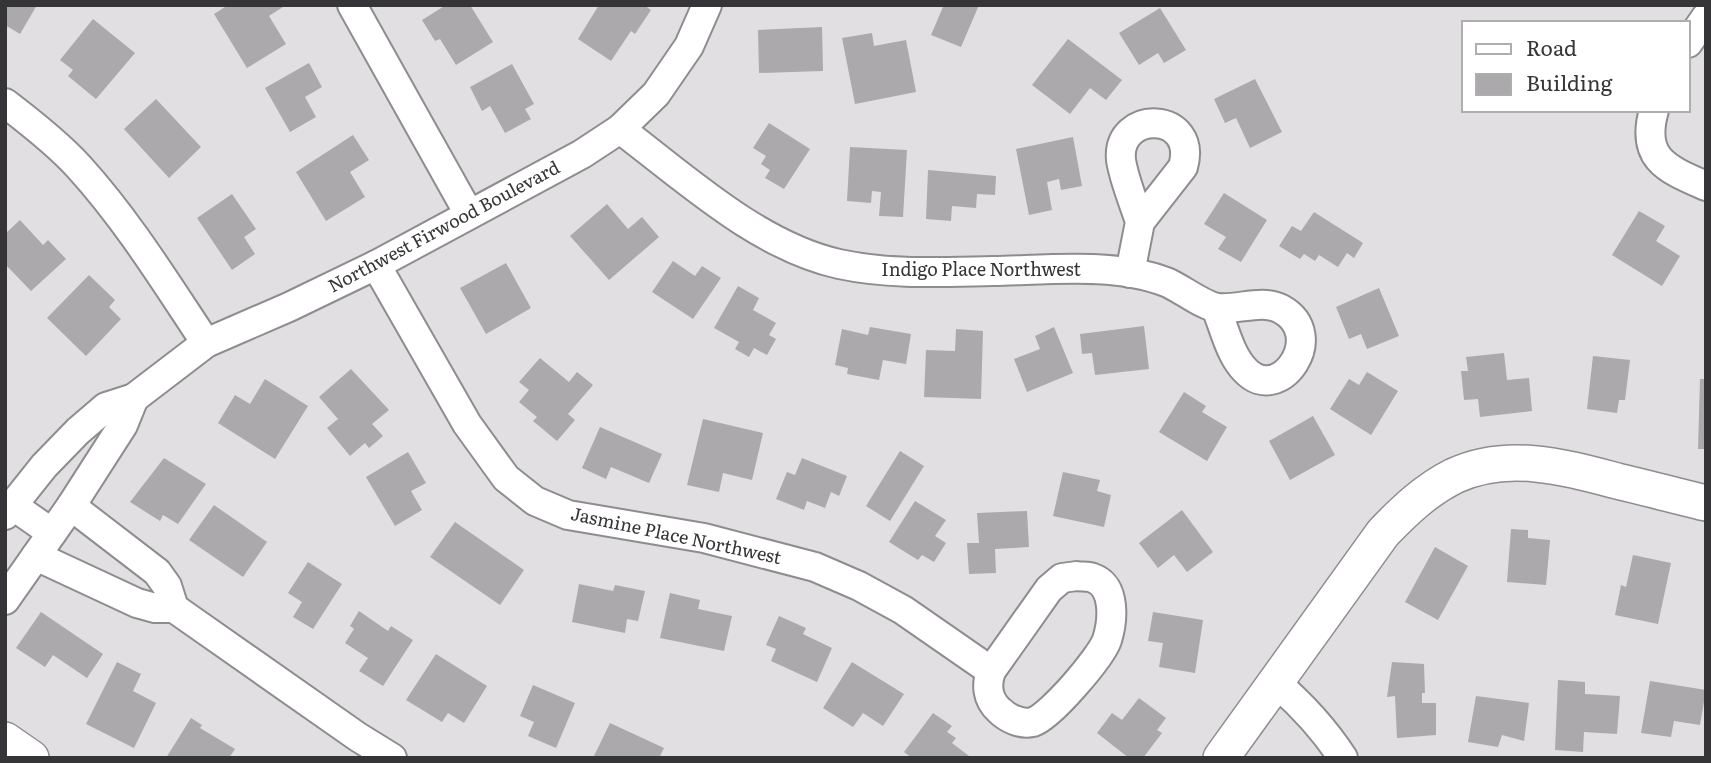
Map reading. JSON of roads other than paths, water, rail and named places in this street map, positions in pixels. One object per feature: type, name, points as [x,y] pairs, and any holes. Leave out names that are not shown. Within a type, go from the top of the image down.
[{"type":"street","points":[[352,5],[469,215]]},
{"type":"street","name":"Northwest Firwood Boulevard","points":[[9,510],[44,466],[106,407],[134,398],[206,343],[376,265],[582,154],[620,129],[656,94],[689,46],[707,5]]},
{"type":"street","points":[[1690,40],[1706,17]]},
{"type":"street","points":[[5,103],[78,165],[135,235],[206,343]]},
{"type":"street","points":[[1654,112],[1650,137],[1658,160],[1666,167],[1706,186]]},
{"type":"street","name":"Indigo Place Northwest","points":[[620,129],[704,193],[756,228],[787,246],[838,264],[902,272],[1082,270],[1130,273],[1168,283],[1216,308]]},
{"type":"street","points":[[1130,273],[1140,222]]},
{"type":"street","name":"Jasmine Place Northwest","points":[[376,265],[467,424],[506,478],[535,501],[568,515],[704,538],[815,567],[859,586],[903,610],[991,671]]},
{"type":"street","name":"Northwest Firwood Boulevard","points":[[52,533],[122,425],[134,398]]},
{"type":"street","points":[[1221,758],[1383,533],[1405,509],[1455,476],[1485,466],[1552,464],[1706,503]]},
{"type":"street","points":[[71,506],[157,572],[167,586],[174,608]]},
{"type":"street","points":[[5,600],[52,533],[9,510]]},
{"type":"street","points":[[36,556],[137,603],[155,608],[174,608],[392,758]]},
{"type":"street","points":[[1062,578],[1094,578],[1105,587],[1110,597],[1112,612],[1107,641],[1062,701],[1048,714],[1032,722],[1021,723],[1004,714],[990,697],[986,684],[991,671],[1049,589],[1062,578]]},
{"type":"street","points":[[1275,682],[1294,698],[1328,735],[1343,758]]},
{"type":"street","points":[[5,740],[31,758]]}]
